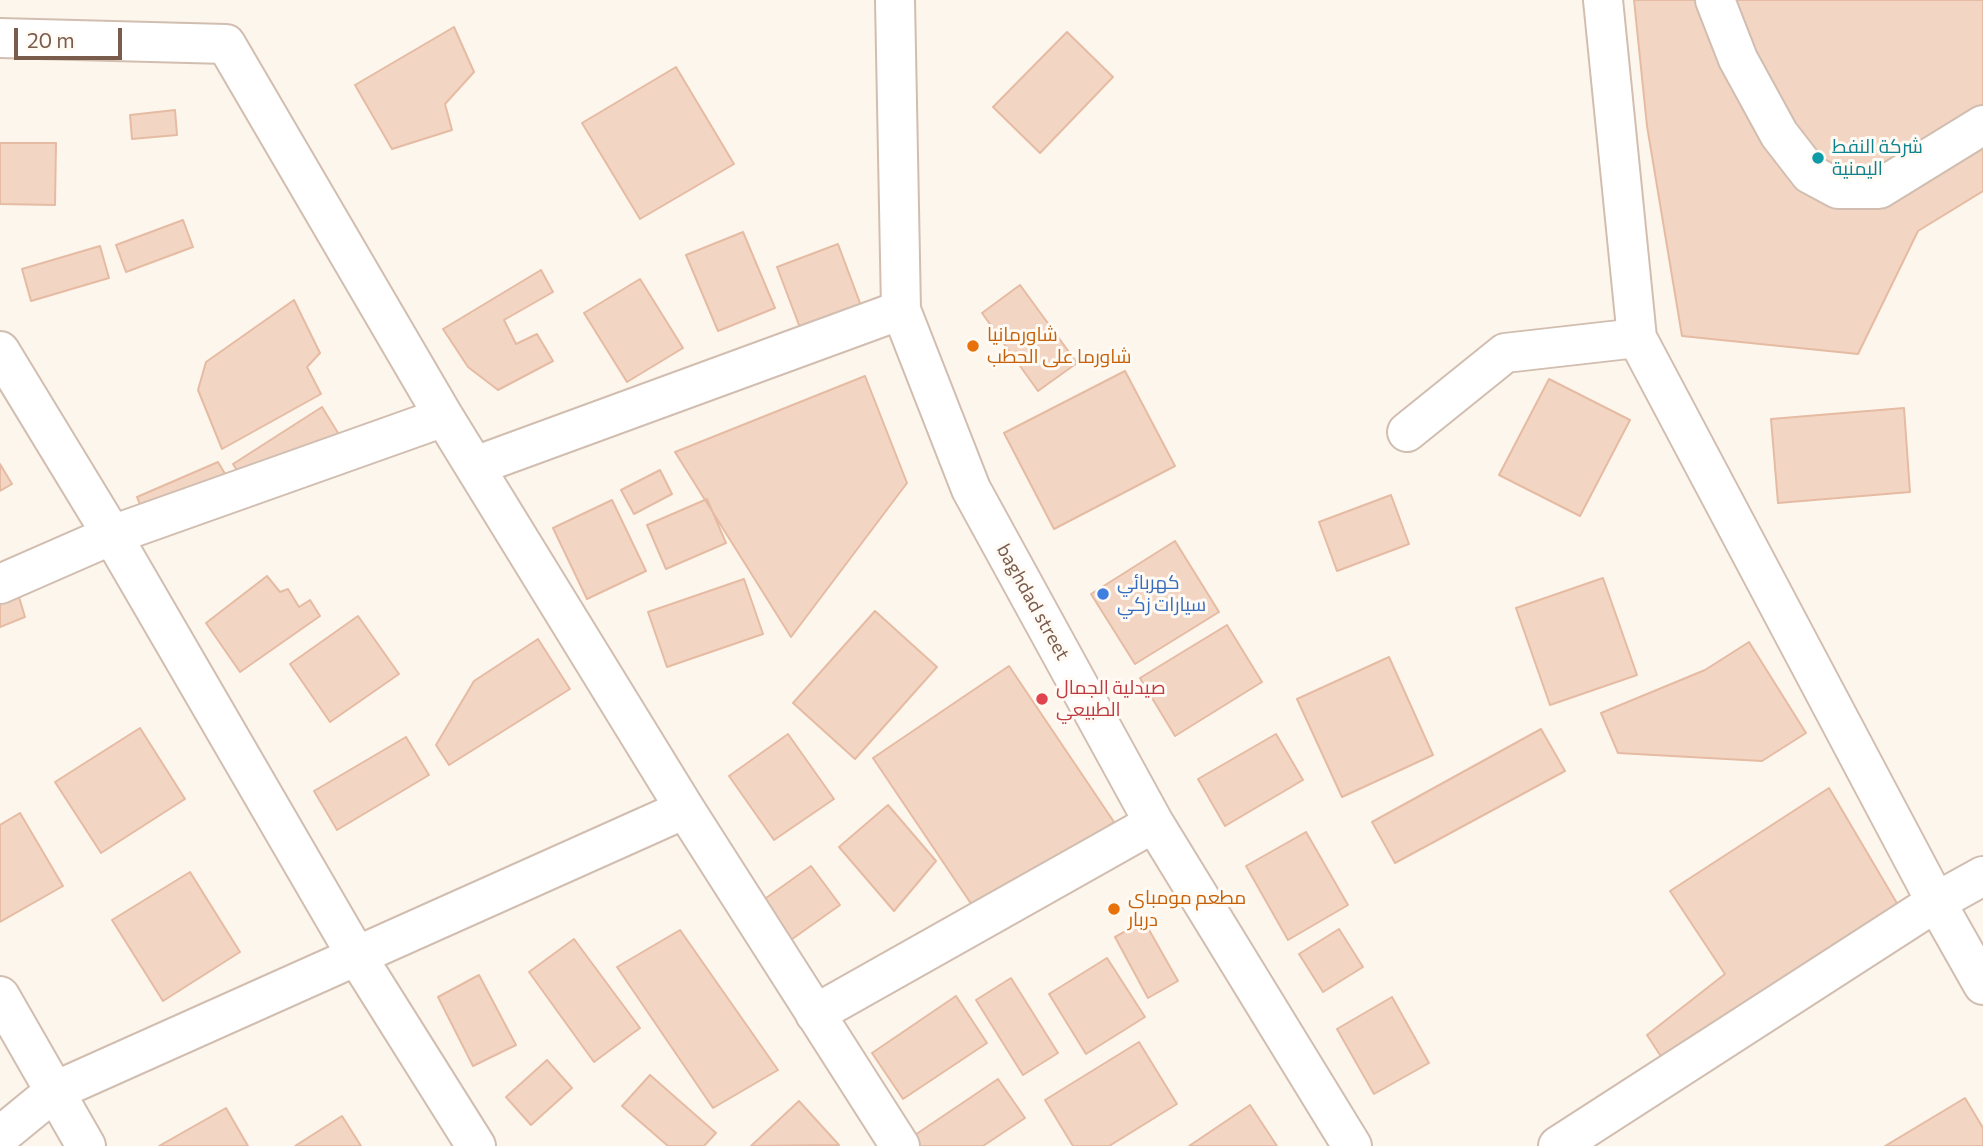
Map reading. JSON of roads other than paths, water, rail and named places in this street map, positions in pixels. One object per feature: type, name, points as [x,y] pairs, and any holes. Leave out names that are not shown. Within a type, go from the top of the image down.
[{"type":"street","name":"baghdad street","points":[[895,0],[901,310],[971,489],[1154,823],[1352,1146]]},
{"type":"street","points":[[1603,0],[1637,338],[1936,902],[1983,985]]},
{"type":"street","points":[[1715,0],[1738,60],[1779,134],[1810,174],[1838,189],[1879,189],[1983,125]]},
{"type":"street","points":[[0,38],[226,44],[444,417],[685,809],[900,1146]]},
{"type":"street","points":[[475,466],[901,310]]},
{"type":"street","points":[[1407,432],[1504,353],[1637,338]]},
{"type":"street","points":[[0,351],[112,535],[356,955],[477,1146]]},
{"type":"street","points":[[0,584],[112,535],[444,417]]},
{"type":"street","points":[[0,1136],[55,1091],[685,809]]},
{"type":"street","points":[[815,1014],[1154,823]]},
{"type":"street","points":[[1558,1146],[1936,902],[1983,876]]},
{"type":"street","points":[[0,996],[86,1146]]},
{"type":"place","name":"شركة النفط اليمنية","points":[[1818,158]]},
{"type":"place","name":"شاورمانيا شاورما على الحطب","points":[[973,346]]},
{"type":"place","name":"كهربائي سيارات زكي","points":[[1103,594]]},
{"type":"place","name":"صيدلية الجمال الطبيعي","points":[[1042,699]]},
{"type":"place","name":"مطعم مومباي دربار","points":[[1114,909]]}]
